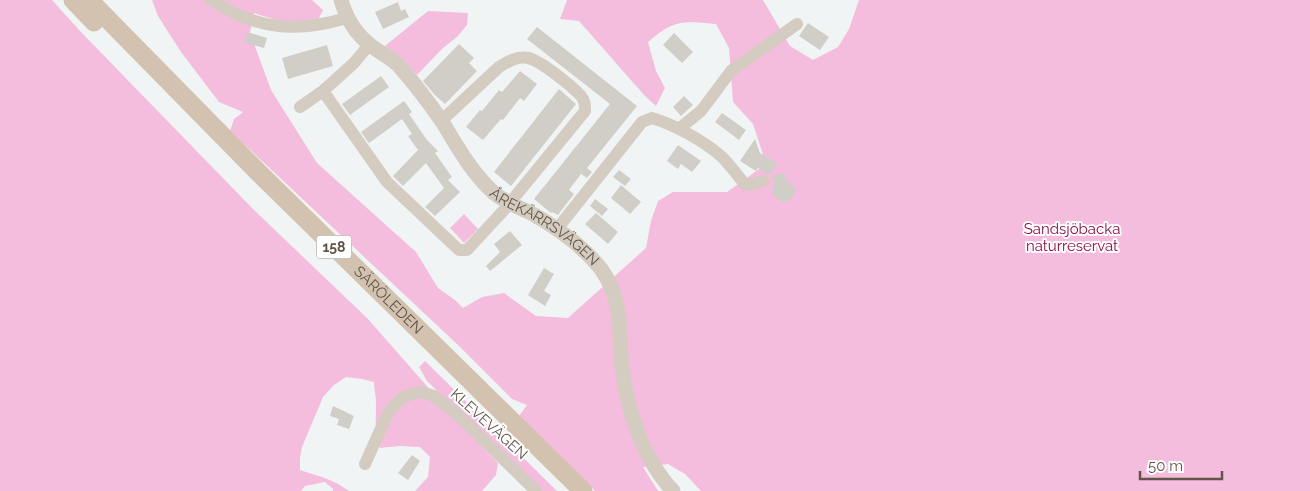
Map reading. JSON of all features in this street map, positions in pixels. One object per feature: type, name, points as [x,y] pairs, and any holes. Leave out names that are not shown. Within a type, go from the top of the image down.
[{"type":"main road","name":"SÄRÖLEDEN","points":[[72,0],[256,188],[565,491]]},
{"type":"main road","name":"SÄRÖLEDEN","points":[[90,0],[258,172],[583,491]]},
{"type":"street","points":[[210,0],[248,18],[287,28],[300,28],[347,18]]},
{"type":"street","name":"ÅREKÄRRSVÄGEN","points":[[341,0],[347,18],[355,30],[369,45],[397,64],[441,121],[468,164],[495,194],[557,228],[600,268],[614,290],[618,307],[622,369],[630,408],[645,449],[673,491]]},
{"type":"street","points":[[680,128],[701,111],[731,71],[797,24]]},
{"type":"street","points":[[300,108],[323,91],[354,63],[369,45]]},
{"type":"street","points":[[323,91],[387,182],[459,250],[467,250],[509,203],[585,111],[584,101],[581,96],[543,64],[534,59],[516,58],[499,67],[441,121]]},
{"type":"street","points":[[557,228],[645,119],[652,118],[680,128],[723,158],[745,184],[749,185],[763,181]]},
{"type":"street","name":"KLEVEVÄGEN","points":[[365,464],[387,415],[393,407],[403,397],[421,392],[434,396],[457,414],[536,491]]},
{"type":"green space","points":[[0,0],[52,0],[253,209],[368,319],[462,426],[498,463],[496,475],[482,491],[415,491],[428,477],[430,457],[420,447],[399,446],[380,448],[376,431],[374,382],[346,377],[334,385],[323,397],[302,447],[300,470],[331,481],[349,491],[333,491],[325,482],[305,486],[301,491],[0,491]]},
{"type":"green space","name":"Sandsjöbacka naturreservat","points":[[152,0],[312,0],[323,10],[318,20],[288,24],[254,13],[250,33],[271,90],[317,163],[416,252],[438,288],[463,308],[482,297],[504,293],[536,316],[568,318],[646,248],[651,221],[658,201],[673,192],[727,192],[766,164],[753,124],[733,102],[729,48],[716,24],[679,23],[665,29],[648,42],[656,71],[665,88],[656,106],[644,95],[579,21],[560,19],[567,0],[763,0],[790,46],[813,60],[838,47],[849,29],[859,0],[1310,0],[1310,491],[701,491],[685,474],[668,464],[643,467],[658,491],[595,491],[519,416],[527,405],[512,399],[458,345],[230,131],[234,119],[243,112],[219,102],[181,52],[158,16]]},
{"type":"green space","points":[[428,11],[468,13],[467,25],[417,75],[404,61],[385,46]]},
{"type":"green space","points":[[464,214],[478,229],[464,243],[450,228]]},
{"type":"green space","points":[[425,361],[557,491],[540,491],[427,381],[419,367]]},
{"type":"building","points":[[398,2],[401,11],[405,9],[409,17],[383,29],[375,12]]},
{"type":"building","points":[[808,23],[829,37],[820,50],[799,36]]},
{"type":"building","points":[[537,27],[637,106],[587,168],[592,172],[587,178],[581,174],[569,190],[574,194],[558,215],[551,213],[534,199],[610,104],[527,39]]},
{"type":"building","points":[[247,32],[267,38],[264,48],[245,43]]},
{"type":"building","points":[[674,33],[693,52],[682,63],[663,45]]},
{"type":"building","points":[[459,44],[474,58],[469,63],[477,71],[445,104],[423,81]]},
{"type":"building","points":[[327,45],[333,66],[288,79],[282,58]]},
{"type":"building","points":[[520,71],[537,84],[524,101],[520,98],[503,120],[501,119],[483,140],[466,127],[499,90],[502,92]]},
{"type":"building","points":[[381,76],[389,87],[350,115],[342,104]]},
{"type":"building","points":[[559,89],[576,104],[511,186],[494,172]]},
{"type":"building","points":[[684,96],[693,105],[681,116],[673,107]]},
{"type":"building","points":[[404,101],[412,112],[409,114],[427,140],[438,151],[435,153],[452,177],[448,180],[460,192],[435,216],[425,207],[444,188],[426,163],[403,186],[393,176],[418,150],[408,136],[412,134],[402,119],[369,143],[361,132]]},
{"type":"building","points":[[722,113],[746,130],[739,140],[715,122]]},
{"type":"building","points":[[755,139],[760,153],[778,163],[769,175],[758,168],[756,171],[740,161]]},
{"type":"building","points":[[678,145],[701,161],[692,172],[681,164],[678,169],[667,161]]},
{"type":"building","points":[[619,170],[631,179],[625,186],[613,177]]},
{"type":"building","points":[[784,173],[786,180],[792,184],[795,191],[789,201],[782,202],[773,196],[772,189],[775,180],[770,176]]},
{"type":"building","points":[[621,185],[641,202],[630,214],[611,198]]},
{"type":"building","points":[[595,199],[608,209],[602,216],[590,206]]},
{"type":"building","points":[[596,213],[618,232],[608,244],[585,224]]},
{"type":"building","points":[[510,231],[522,245],[490,271],[486,266],[500,252],[494,244]]},
{"type":"building","points":[[544,268],[554,274],[544,291],[551,295],[545,306],[528,295]]},
{"type":"building","points":[[333,406],[354,416],[349,429],[337,425],[339,419],[330,416]]},
{"type":"building","points":[[412,455],[420,461],[408,480],[398,473]]}]
